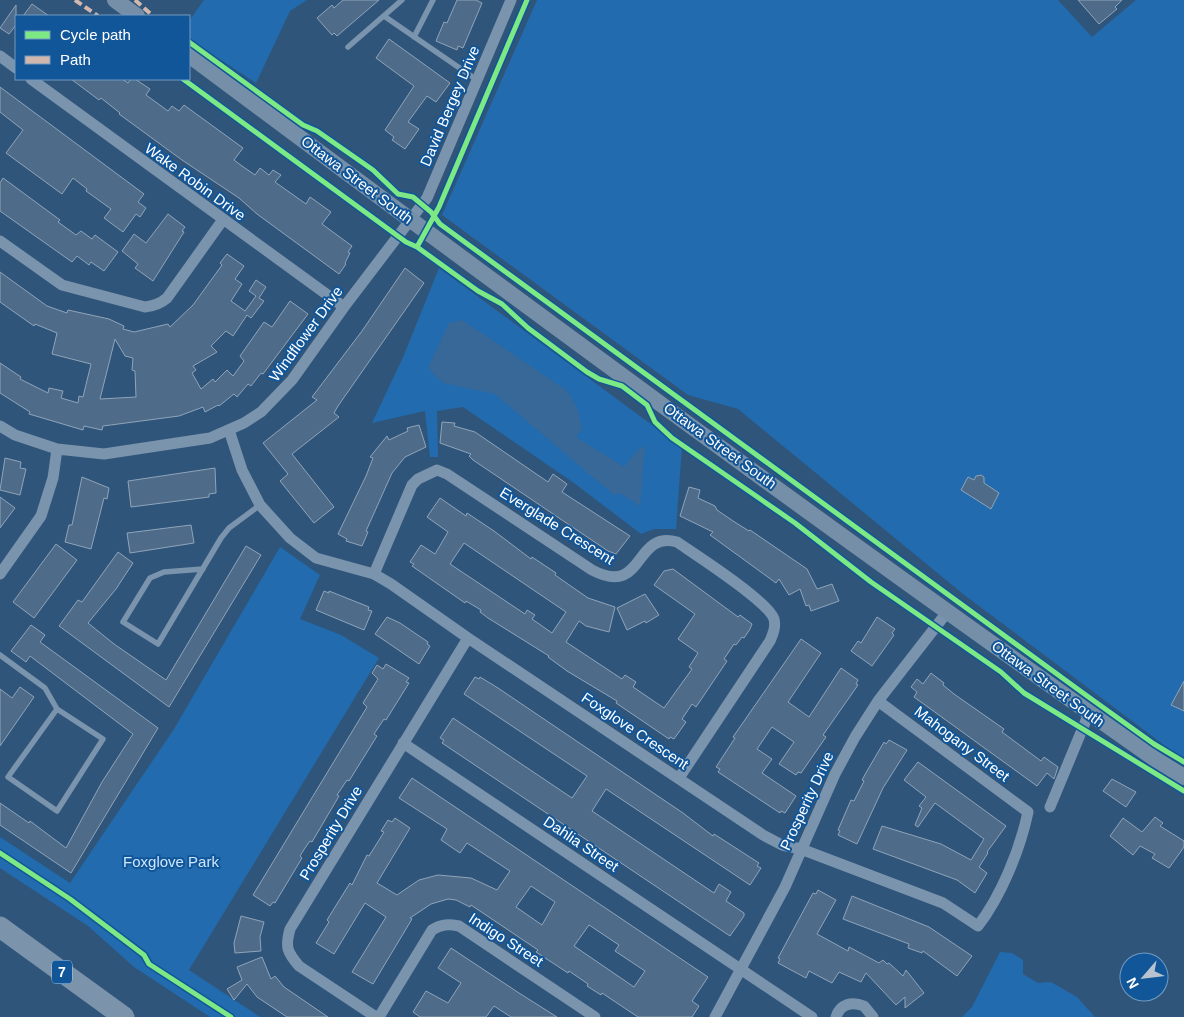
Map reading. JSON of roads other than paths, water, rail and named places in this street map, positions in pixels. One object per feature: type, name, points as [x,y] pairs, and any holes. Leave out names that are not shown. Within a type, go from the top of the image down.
[{"type":"highway","name":"7","points":[[0,927],[124,1017]]},
{"type":"main road","points":[[115,0],[136,15]]},
{"type":"main road","name":"Ottawa Street South","points":[[190,56],[410,220],[948,611],[1154,759],[1184,777]]},
{"type":"street","name":"David Bergey Drive","points":[[410,220],[427,198],[511,0]]},
{"type":"street","points":[[0,56],[15,67]]},
{"type":"street","name":"Wake Robin Drive","points":[[32,80],[222,221],[344,307]]},
{"type":"street","name":"Windflower Drive","points":[[0,426],[15,435],[57,449],[104,454],[194,441],[229,430],[244,423],[277,398],[410,220]]},
{"type":"street","points":[[0,241],[62,285],[145,307],[161,304],[167,298],[222,221]]},
{"type":"street","name":"Foxglove Crescent","points":[[229,430],[245,476],[260,505],[290,538],[316,558],[374,574],[764,835],[782,844],[801,849],[943,903],[978,926],[994,906],[1025,827],[1028,812]]},
{"type":"street","points":[[0,574],[41,516],[53,478],[57,449]]},
{"type":"street","name":"Everglade Crescent","points":[[374,574],[412,485],[418,479],[437,470],[448,474],[592,570],[610,578],[627,574],[655,542],[669,540],[677,542],[764,604],[770,611],[774,625],[770,641],[679,778]]},
{"type":"street","name":"Prosperity Drive","points":[[715,1017],[785,888],[835,774],[878,701],[948,611]]},
{"type":"street","name":"Prosperity Drive","points":[[378,1017],[299,966],[290,955],[286,943],[290,929],[468,638]]},
{"type":"street","name":"Mahogany Street","points":[[878,701],[1028,812]]},
{"type":"street","points":[[1050,807],[1089,713]]},
{"type":"street","name":"Dahlia Street","points":[[403,744],[812,1017]]},
{"type":"street","name":"Indigo Street","points":[[378,1017],[432,930],[440,925],[448,924],[459,926],[595,1017]]},
{"type":"street","points":[[836,1017],[841,1008],[852,1003],[864,1006],[873,1017]]},
{"type":"lane","points":[[348,47],[402,0]]},
{"type":"lane","points":[[414,38],[433,0]]},
{"type":"lane","points":[[384,16],[477,80]]},
{"type":"lane","points":[[204,569],[164,572],[150,578],[123,622],[158,644],[204,569],[229,528],[260,505]]},
{"type":"lane","points":[[0,656],[45,688],[57,709],[103,739],[57,811],[8,777],[57,709]]},
{"type":"park label","name":"Foxglove Park","points":[[171,862]]}]
